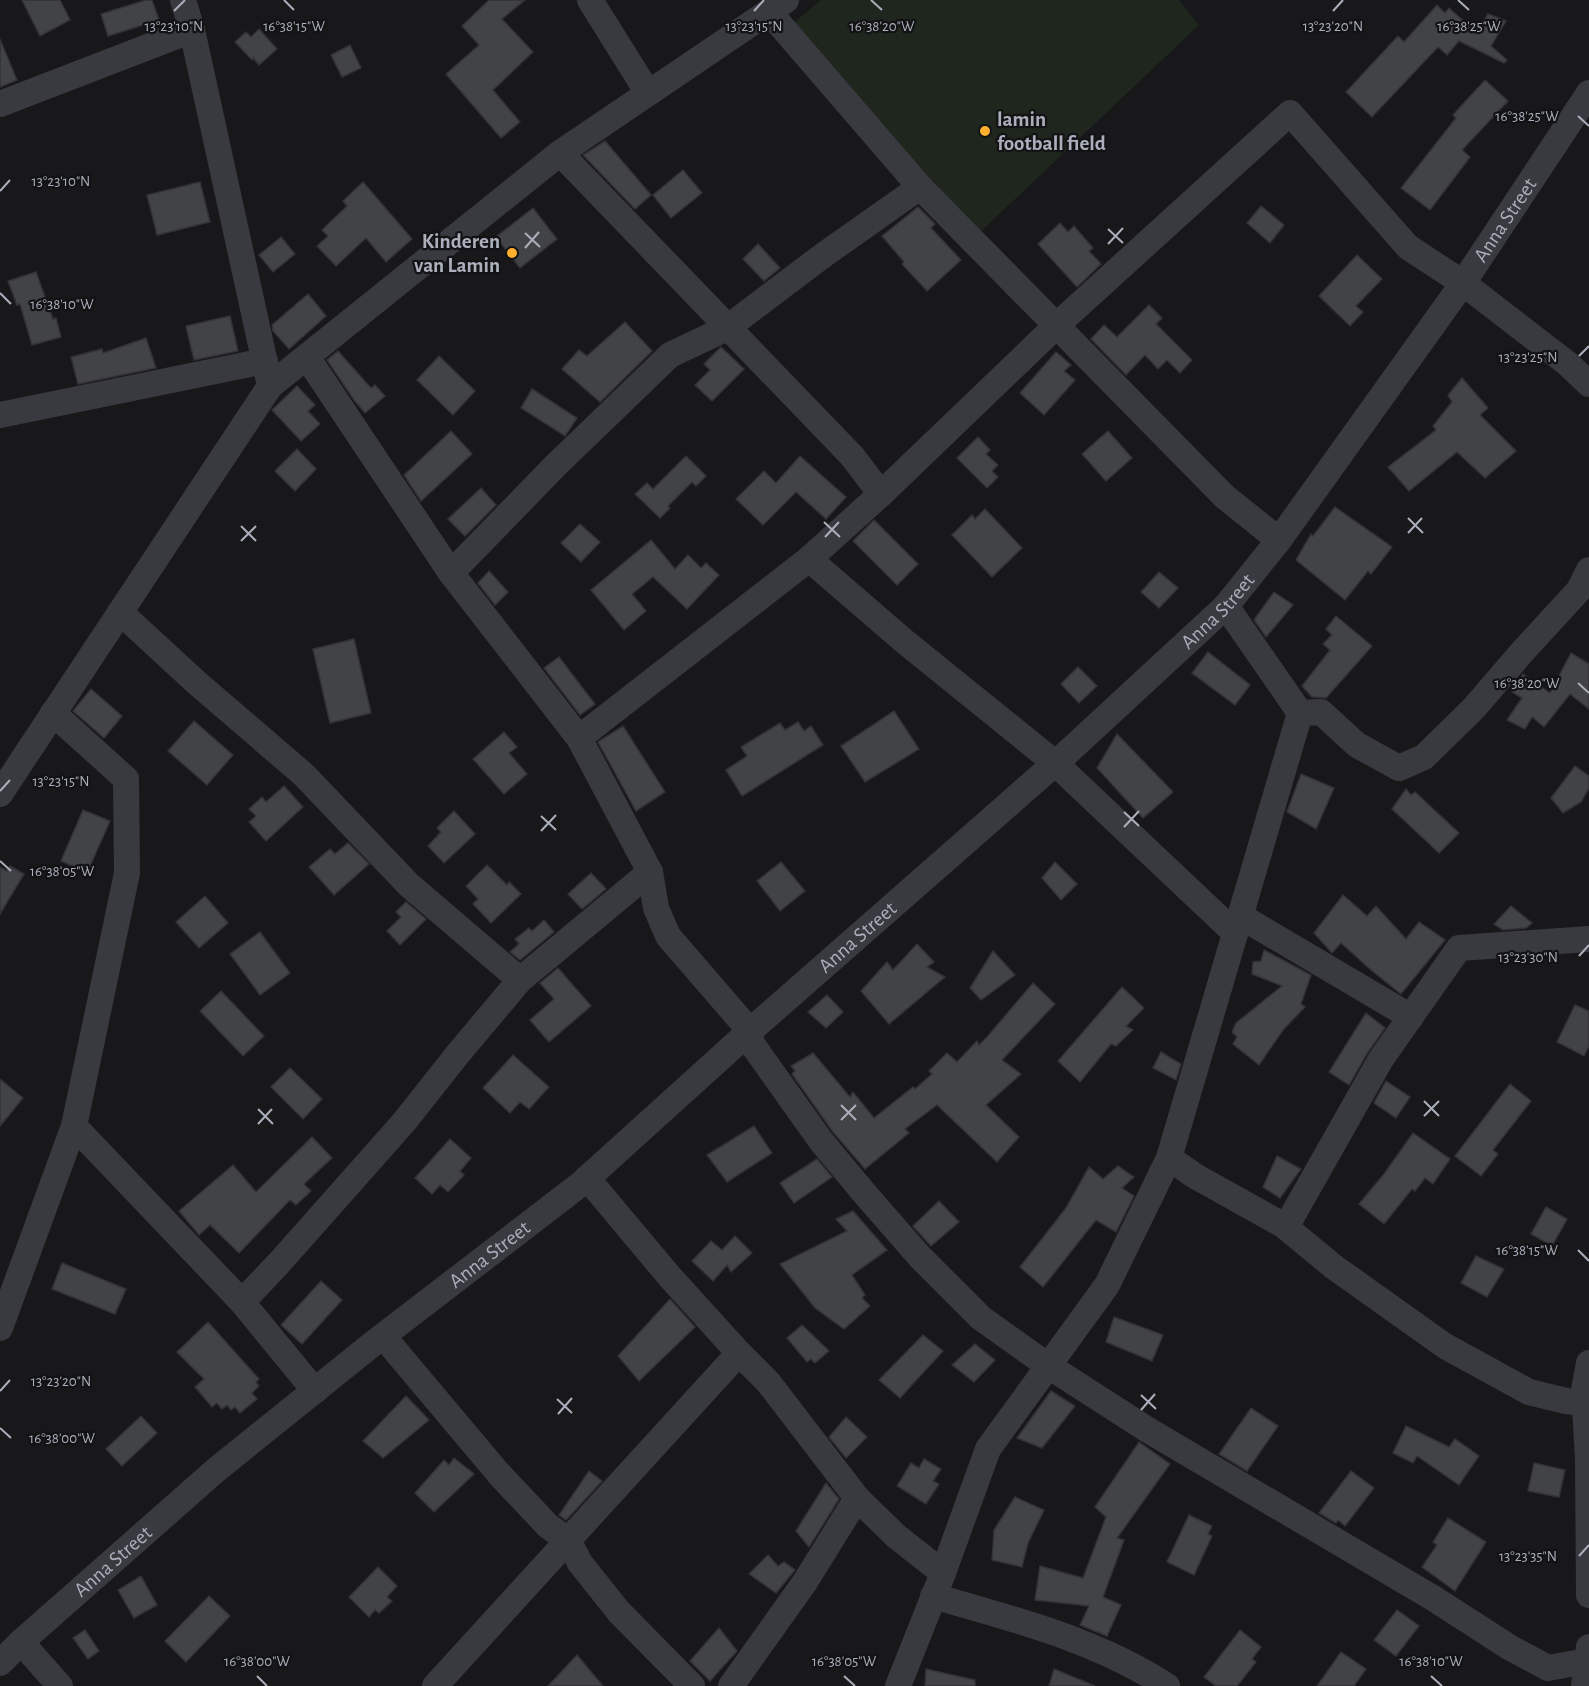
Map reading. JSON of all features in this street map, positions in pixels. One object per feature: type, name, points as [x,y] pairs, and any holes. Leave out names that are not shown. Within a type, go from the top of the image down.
[{"type":"street","points":[[183,0],[192,30],[270,386]]},
{"type":"street","points":[[590,0],[648,93]]},
{"type":"street","points":[[0,794],[270,386],[560,153],[778,6],[920,187],[1226,498],[1279,540]]},
{"type":"street","points":[[0,104],[192,30]]},
{"type":"street","name":"Anna Street","points":[[0,1663],[207,1477],[383,1336],[587,1178],[750,1031],[1055,763],[1226,606],[1279,540],[1463,283],[1589,93]]},
{"type":"street","points":[[579,738],[809,559],[881,494],[1057,325],[1290,113],[1408,247],[1463,283],[1568,364],[1589,384]]},
{"type":"street","points":[[560,153],[852,456],[881,494]]},
{"type":"street","points":[[452,573],[555,466],[670,355],[727,328],[825,254],[920,187]]},
{"type":"street","points":[[307,357],[452,573],[579,738],[650,872],[656,908],[668,936],[750,1031],[752,1044],[821,1141],[920,1257],[981,1318],[1047,1365],[1198,1461],[1349,1548],[1509,1647],[1548,1668],[1588,1654],[1584,1686]]},
{"type":"street","points":[[0,415],[265,361]]},
{"type":"street","points":[[809,559],[904,641],[1055,763],[1238,924],[1411,1017]]},
{"type":"street","points":[[1300,713],[1321,712],[1357,745],[1399,768],[1424,758],[1474,708],[1522,651],[1579,590],[1589,570]]},
{"type":"street","points":[[1226,606],[1300,713]]},
{"type":"street","points":[[120,612],[197,683],[304,775],[409,885],[520,980]]},
{"type":"street","points":[[0,1328],[74,1126],[127,873],[126,779],[53,713]]},
{"type":"street","points":[[898,1686],[943,1573],[988,1449],[1107,1285],[1169,1158],[1300,713]]},
{"type":"street","points":[[242,1302],[405,1122],[520,980],[650,872]]},
{"type":"street","points":[[1286,1227],[1381,1059],[1460,948],[1589,939]]},
{"type":"street","points":[[74,1126],[242,1302],[315,1391]]},
{"type":"street","points":[[1169,1158],[1195,1176],[1286,1227],[1334,1267],[1445,1346],[1529,1392],[1584,1403]]},
{"type":"street","points":[[587,1178],[670,1277],[768,1383],[857,1498],[896,1536],[943,1573]]},
{"type":"street","points":[[383,1336],[499,1474],[548,1526],[568,1540],[580,1563],[619,1612],[692,1686]]},
{"type":"street","points":[[435,1686],[739,1353]]},
{"type":"street","points":[[1589,1363],[1584,1390],[1588,1458],[1589,1595]]},
{"type":"street","points":[[731,1686],[806,1582],[857,1498]]},
{"type":"street","points":[[933,1596],[1011,1618],[1089,1644],[1147,1673],[1167,1686]]},
{"type":"street","points":[[21,1642],[60,1686]]},
{"type":"shaded area","name":"lamin football field","points":[[821,0],[1179,0],[1199,25],[976,236],[790,26]]},
{"type":"building","points":[[22,0],[60,0],[70,20],[40,36]]},
{"type":"building","points":[[152,0],[159,20],[108,36],[101,14]]},
{"type":"building","points":[[489,0],[525,0],[502,19],[533,52],[493,90],[520,122],[501,138],[446,74],[479,45],[462,26]]},
{"type":"building","points":[[1437,5],[1445,13],[1449,8],[1477,33],[1488,14],[1506,21],[1491,46],[1507,60],[1504,63],[1459,41],[1447,55],[1438,47],[1372,117],[1346,92],[1398,36],[1404,42]]},
{"type":"building","points":[[259,29],[277,49],[259,65],[235,42],[246,32],[251,37]]},
{"type":"building","points":[[0,39],[17,80],[0,87]]},
{"type":"building","points":[[350,45],[361,68],[342,77],[331,55]]},
{"type":"building","points":[[1485,80],[1508,101],[1462,150],[1470,157],[1430,210],[1401,188],[1456,118],[1453,115]]},
{"type":"building","points":[[605,141],[651,195],[635,209],[583,155]]},
{"type":"building","points":[[683,170],[702,193],[671,218],[653,195]]},
{"type":"building","points":[[200,182],[210,222],[157,235],[147,195]]},
{"type":"building","points":[[363,182],[412,239],[386,262],[366,238],[336,266],[317,246],[328,236],[322,230],[347,206],[343,201]]},
{"type":"building","points":[[1261,206],[1284,225],[1270,243],[1247,223]]},
{"type":"building","points":[[918,207],[935,224],[931,228],[961,260],[927,291],[902,264],[904,262],[882,236]]},
{"type":"building","points":[[533,208],[557,239],[520,268],[496,237]]},
{"type":"building","points":[[1060,223],[1068,232],[1074,226],[1093,248],[1089,251],[1101,264],[1077,287],[1038,244]]},
{"type":"building","points":[[281,237],[295,254],[273,272],[259,255]]},
{"type":"building","points":[[758,244],[780,268],[764,281],[743,259]]},
{"type":"building","points":[[1357,255],[1382,279],[1356,306],[1363,312],[1350,326],[1319,296]]},
{"type":"building","points":[[36,272],[53,319],[56,318],[61,337],[32,345],[20,304],[17,305],[8,281]]},
{"type":"building","points":[[308,294],[326,316],[289,349],[273,331],[272,325]]},
{"type":"building","points":[[1149,305],[1162,318],[1156,324],[1192,360],[1180,373],[1167,360],[1158,369],[1145,355],[1126,375],[1091,339],[1104,325],[1117,337]]},
{"type":"building","points":[[230,316],[238,351],[194,360],[186,326]]},
{"type":"building","points":[[625,322],[652,351],[600,402],[562,369],[579,350],[587,356]]},
{"type":"building","points":[[146,338],[156,368],[78,384],[71,357],[102,349],[103,353]]},
{"type":"building","points":[[721,347],[744,369],[712,401],[695,385],[710,370],[704,364]]},
{"type":"building","points":[[338,351],[371,388],[375,385],[385,396],[365,413],[327,360]]},
{"type":"building","points":[[1056,352],[1071,365],[1064,371],[1075,380],[1044,415],[1020,393]]},
{"type":"building","points":[[439,356],[475,391],[453,415],[417,380]]},
{"type":"building","points":[[1462,378],[1488,408],[1480,415],[1516,451],[1485,478],[1457,452],[1409,491],[1388,467],[1436,430],[1433,426],[1452,402],[1448,395]]},
{"type":"building","points":[[297,386],[315,405],[308,411],[320,424],[301,441],[272,410]]},
{"type":"building","points":[[532,389],[577,418],[565,436],[521,408]]},
{"type":"building","points":[[451,431],[472,454],[421,501],[404,475]]},
{"type":"building","points":[[1108,431],[1132,458],[1106,481],[1082,454]]},
{"type":"building","points":[[978,437],[990,450],[986,454],[998,465],[992,471],[998,477],[987,488],[957,458]]},
{"type":"building","points":[[297,449],[316,469],[295,491],[275,471]]},
{"type":"building","points":[[686,456],[706,476],[696,486],[692,482],[668,506],[670,508],[660,518],[635,494],[647,483],[653,489]]},
{"type":"building","points":[[800,456],[846,497],[826,519],[796,492],[763,525],[736,499],[764,471],[776,483]]},
{"type":"building","points":[[481,488],[496,505],[465,536],[448,519]]},
{"type":"building","points":[[1335,507],[1392,547],[1371,574],[1368,571],[1345,600],[1296,560],[1311,534],[1313,536]]},
{"type":"building","points":[[985,509],[1022,548],[992,577],[952,535],[972,515],[975,519]]},
{"type":"building","points":[[874,520],[918,564],[897,585],[853,541]]},
{"type":"building","points":[[580,524],[600,542],[581,562],[561,543]]},
{"type":"building","points":[[651,540],[675,569],[688,555],[701,568],[706,563],[719,575],[687,609],[653,577],[632,594],[646,611],[624,630],[591,590]]},
{"type":"building","points":[[489,571],[508,592],[495,605],[478,583]]},
{"type":"building","points":[[1159,572],[1178,588],[1159,608],[1141,592]]},
{"type":"building","points":[[1274,592],[1293,605],[1266,637],[1254,620]]},
{"type":"building","points":[[1336,616],[1372,646],[1326,698],[1312,697],[1302,686],[1330,650],[1323,644],[1332,635],[1326,629]]},
{"type":"building","points":[[354,639],[371,713],[330,723],[313,649]]},
{"type":"building","points":[[1208,652],[1250,685],[1235,705],[1192,673]]},
{"type":"building","points":[[1571,653],[1589,664],[1589,709],[1570,694],[1544,727],[1532,717],[1525,729],[1507,720],[1522,698],[1512,692],[1523,674],[1550,693]]},
{"type":"building","points":[[559,657],[595,704],[580,715],[544,668]]},
{"type":"building","points":[[1078,667],[1097,686],[1079,703],[1061,684]]},
{"type":"building","points":[[91,689],[122,716],[104,738],[73,711]]},
{"type":"building","points":[[894,711],[919,749],[865,782],[841,746]]},
{"type":"building","points":[[194,721],[233,755],[207,785],[168,751]]},
{"type":"building","points":[[798,722],[804,731],[811,726],[823,745],[742,796],[726,770],[747,756],[741,747],[780,723],[785,730]]},
{"type":"building","points":[[623,726],[665,792],[636,811],[598,742]]},
{"type":"building","points":[[504,732],[517,747],[509,753],[527,774],[504,794],[473,759]]},
{"type":"building","points":[[1117,734],[1173,792],[1143,818],[1097,768]]},
{"type":"building","points":[[1575,766],[1589,776],[1589,788],[1581,802],[1563,813],[1551,798]]},
{"type":"building","points":[[1301,774],[1334,788],[1316,829],[1287,812]]},
{"type":"building","points":[[284,786],[303,807],[266,841],[249,822],[256,816],[249,809],[262,797],[266,802]]},
{"type":"building","points":[[1406,789],[1411,795],[1415,792],[1459,833],[1439,853],[1392,809]]},
{"type":"building","points":[[83,810],[110,821],[87,873],[61,861]]},
{"type":"building","points":[[454,811],[475,834],[444,863],[428,846],[441,832],[437,828]]},
{"type":"building","points":[[348,843],[369,864],[334,895],[309,867],[330,849],[335,854]]},
{"type":"building","points":[[781,862],[805,891],[780,911],[757,881]]},
{"type":"building","points":[[1055,862],[1077,884],[1061,900],[1042,878]]},
{"type":"building","points":[[487,865],[507,885],[509,882],[521,894],[491,923],[473,904],[478,899],[466,886]]},
{"type":"building","points":[[10,866],[24,874],[0,914],[0,867],[7,871]]},
{"type":"building","points":[[591,873],[606,889],[582,909],[568,894]]},
{"type":"building","points":[[1343,895],[1367,916],[1376,906],[1406,939],[1419,922],[1445,940],[1401,994],[1341,943],[1332,953],[1314,933]]},
{"type":"building","points":[[205,896],[228,923],[199,948],[176,922]]},
{"type":"building","points":[[406,902],[426,919],[400,945],[387,931],[401,917],[396,912]]},
{"type":"building","points":[[1511,906],[1532,923],[1526,928],[1503,930],[1494,924]]},
{"type":"building","points":[[544,920],[554,932],[520,960],[510,952],[519,944],[515,939],[529,928],[532,931]]},
{"type":"building","points":[[260,932],[290,973],[260,995],[230,954]]},
{"type":"building","points":[[917,944],[934,962],[927,967],[945,977],[889,1024],[861,991],[887,962],[893,970]]},
{"type":"building","points":[[1264,950],[1311,975],[1301,1004],[1305,1007],[1283,1030],[1259,1065],[1233,1044],[1237,1037],[1232,1032],[1236,1023],[1282,986],[1252,974],[1253,962],[1261,961]]},
{"type":"building","points":[[993,951],[1015,975],[981,1000],[970,988]]},
{"type":"building","points":[[558,968],[591,1006],[549,1042],[530,1020],[554,999],[540,983]]},
{"type":"building","points":[[1033,983],[1055,1004],[1002,1060],[1021,1074],[986,1105],[1019,1137],[997,1162],[937,1105],[905,1129],[909,1133],[865,1169],[833,1132],[792,1074],[795,1071],[791,1066],[813,1053],[850,1097],[853,1092],[874,1118],[932,1074],[929,1071],[947,1053],[957,1062],[977,1041],[979,1045]]},
{"type":"building","points":[[1122,987],[1144,1008],[1126,1026],[1133,1030],[1116,1046],[1111,1044],[1080,1082],[1058,1061]]},
{"type":"building","points":[[221,991],[264,1036],[243,1056],[200,1011]]},
{"type":"building","points":[[827,995],[843,1012],[826,1028],[808,1012]]},
{"type":"building","points":[[1575,1005],[1589,1011],[1589,1046],[1584,1056],[1557,1042]]},
{"type":"building","points":[[1366,1013],[1385,1028],[1349,1085],[1329,1072]]},
{"type":"building","points":[[1161,1052],[1181,1064],[1176,1080],[1153,1068]]},
{"type":"building","points":[[513,1055],[549,1087],[529,1109],[520,1102],[510,1113],[483,1088]]},
{"type":"building","points":[[290,1068],[322,1099],[303,1119],[271,1087]]},
{"type":"building","points":[[0,1079],[23,1098],[0,1126]]},
{"type":"building","points":[[1386,1081],[1410,1097],[1396,1118],[1374,1103]]},
{"type":"building","points":[[1510,1084],[1531,1101],[1493,1150],[1498,1154],[1481,1176],[1455,1156]]},
{"type":"building","points":[[754,1126],[772,1153],[727,1182],[707,1155]]},
{"type":"building","points":[[1413,1133],[1450,1159],[1433,1184],[1425,1178],[1415,1191],[1412,1189],[1384,1224],[1359,1204]]},
{"type":"building","points":[[312,1137],[332,1158],[304,1184],[311,1191],[296,1205],[290,1200],[239,1253],[210,1225],[199,1235],[179,1211],[233,1165],[256,1192]]},
{"type":"building","points":[[450,1139],[471,1158],[460,1171],[464,1175],[448,1192],[440,1185],[432,1194],[415,1178]]},
{"type":"building","points":[[1277,1156],[1301,1169],[1280,1198],[1263,1187]]},
{"type":"building","points":[[817,1159],[832,1177],[794,1203],[780,1183]]},
{"type":"building","points":[[1118,1166],[1134,1177],[1122,1188],[1134,1196],[1116,1232],[1096,1220],[1043,1287],[1020,1267],[1066,1208],[1089,1167],[1103,1179]]},
{"type":"building","points":[[939,1201],[959,1222],[931,1246],[913,1226]]},
{"type":"building","points":[[1546,1207],[1567,1219],[1552,1246],[1531,1234]]},
{"type":"building","points":[[853,1211],[887,1250],[852,1275],[865,1295],[862,1298],[870,1306],[844,1329],[815,1308],[780,1264],[847,1231],[836,1219]]},
{"type":"building","points":[[735,1236],[752,1253],[731,1272],[727,1265],[713,1281],[692,1261],[711,1241],[722,1250]]},
{"type":"building","points":[[1476,1256],[1504,1269],[1487,1297],[1461,1283]]},
{"type":"building","points":[[62,1263],[126,1289],[115,1314],[52,1289]]},
{"type":"building","points":[[321,1281],[342,1300],[302,1344],[281,1325]]},
{"type":"building","points":[[670,1299],[695,1327],[639,1381],[618,1356]]},
{"type":"building","points":[[1114,1317],[1163,1335],[1152,1361],[1106,1342]]},
{"type":"building","points":[[208,1322],[259,1379],[256,1382],[259,1386],[252,1393],[257,1399],[240,1413],[235,1407],[231,1410],[227,1405],[222,1409],[217,1403],[212,1407],[195,1387],[204,1379],[177,1352]]},
{"type":"building","points":[[802,1325],[829,1351],[815,1363],[811,1359],[807,1362],[787,1338]]},
{"type":"building","points":[[923,1335],[943,1351],[900,1398],[879,1380]]},
{"type":"building","points":[[975,1344],[995,1360],[974,1382],[952,1365]]},
{"type":"building","points":[[1051,1391],[1075,1406],[1042,1448],[1017,1438]]},
{"type":"building","points":[[406,1396],[429,1420],[383,1458],[363,1441]]},
{"type":"building","points":[[1251,1408],[1278,1426],[1247,1471],[1219,1454]]},
{"type":"building","points":[[141,1416],[157,1433],[122,1466],[106,1449]]},
{"type":"building","points":[[846,1417],[867,1437],[846,1458],[829,1437]]},
{"type":"building","points":[[1406,1426],[1449,1447],[1455,1439],[1479,1456],[1459,1485],[1417,1456],[1413,1463],[1393,1453]]},
{"type":"building","points":[[1139,1442],[1170,1464],[1117,1538],[1124,1540],[1103,1597],[1121,1605],[1107,1636],[1080,1625],[1089,1606],[1035,1600],[1040,1566],[1083,1578],[1106,1517],[1095,1507]]},
{"type":"building","points":[[454,1458],[474,1474],[434,1512],[415,1493],[444,1460],[449,1465]]},
{"type":"building","points":[[924,1459],[941,1469],[933,1481],[939,1484],[926,1504],[897,1486],[911,1463],[919,1468]]},
{"type":"building","points":[[1534,1463],[1565,1470],[1559,1497],[1528,1491]]},
{"type":"building","points":[[589,1471],[602,1481],[566,1520],[559,1515]]},
{"type":"building","points":[[1351,1471],[1374,1488],[1345,1526],[1338,1520],[1336,1523],[1319,1513]]},
{"type":"building","points":[[826,1483],[839,1499],[809,1547],[796,1531]]},
{"type":"building","points":[[1015,1497],[1044,1510],[1028,1543],[1022,1567],[992,1560],[994,1530]]},
{"type":"building","points":[[1189,1515],[1212,1526],[1208,1534],[1212,1536],[1194,1575],[1167,1562]]},
{"type":"building","points":[[1448,1518],[1486,1542],[1455,1591],[1422,1567],[1437,1545],[1433,1542]]},
{"type":"building","points":[[768,1555],[778,1566],[784,1562],[795,1570],[776,1593],[749,1574]]},
{"type":"building","points":[[378,1567],[397,1586],[387,1597],[392,1601],[379,1613],[375,1610],[369,1617],[349,1597]]},
{"type":"building","points":[[141,1576],[157,1605],[134,1618],[118,1590]]},
{"type":"building","points":[[209,1596],[230,1616],[186,1662],[165,1641]]},
{"type":"building","points":[[1397,1610],[1419,1626],[1396,1656],[1374,1640]]},
{"type":"building","points":[[719,1628],[737,1651],[710,1681],[690,1661]]},
{"type":"building","points":[[85,1630],[99,1651],[88,1659],[73,1638]]},
{"type":"building","points":[[1240,1630],[1261,1647],[1252,1659],[1256,1662],[1237,1686],[1216,1686],[1204,1677]]},
{"type":"building","points":[[1341,1652],[1366,1669],[1354,1686],[1317,1686]]},
{"type":"building","points":[[577,1655],[603,1686],[548,1686]]},
{"type":"building","points":[[926,1669],[975,1680],[975,1686],[925,1686]]},
{"type":"building","points":[[1054,1669],[1095,1686],[1049,1686]]},
{"type":"place","name":"lamin football field","points":[[985,131]]},
{"type":"place","name":"Kinderen van Lamin","points":[[512,253]]}]
